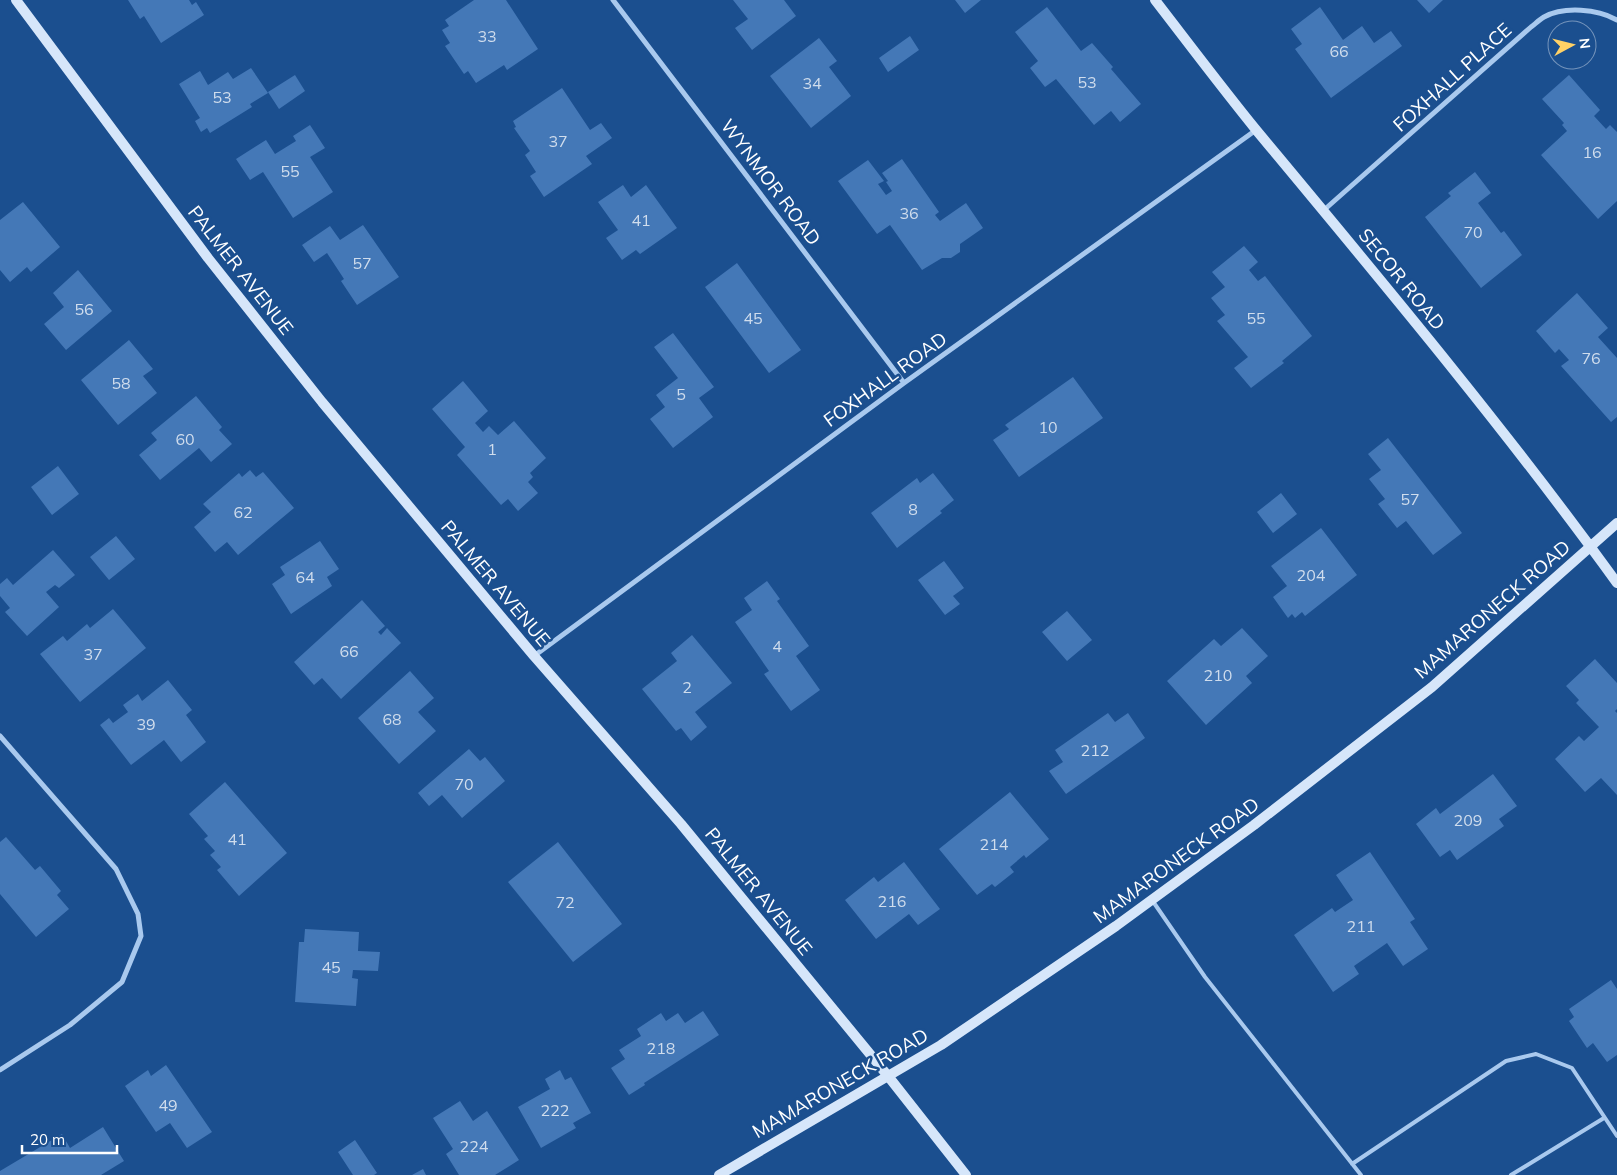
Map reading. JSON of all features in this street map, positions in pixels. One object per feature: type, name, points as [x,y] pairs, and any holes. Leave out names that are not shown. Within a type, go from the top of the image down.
[{"type":"street","name":"PALMER AVENUE","points":[[16,0],[220,273],[322,402],[534,656],[682,824],[888,1076],[966,1175]]},
{"type":"street","name":"WYNMOR ROAD","points":[[612,0],[904,382]]},
{"type":"street","name":"SECOR ROAD","points":[[1155,0],[1256,130],[1324,210],[1560,505],[1617,583]]},
{"type":"street","name":"FOXHALL PLACE","points":[[1324,210],[1545,16],[1564,11],[1578,11],[1602,14],[1617,20]]},
{"type":"street","name":"FOXHALL ROAD","points":[[534,656],[904,382],[1256,130]]},
{"type":"street","name":"MAMARONECK ROAD","points":[[719,1175],[941,1045],[1152,900],[1254,825],[1432,687],[1617,523]]},
{"type":"street","points":[[0,736],[116,869],[138,914],[141,936],[122,982],[70,1026],[0,1070]]},
{"type":"lane","points":[[1152,900],[1205,977],[1361,1175]]},
{"type":"lane","points":[[1352,1164],[1506,1061],[1536,1054],[1572,1068],[1617,1136]]},
{"type":"lane","points":[[1511,1175],[1604,1118]]},
{"type":"building","points":[[128,0],[189,0],[192,5],[196,2],[204,15],[161,43],[144,16],[140,19]]},
{"type":"building","points":[[474,0],[506,0],[538,49],[507,70],[504,65],[476,83],[468,71],[464,74],[445,46],[450,43],[442,30],[449,26],[445,20]]},
{"type":"building","points":[[733,0],[784,0],[796,16],[752,50],[735,28],[748,19]]},
{"type":"building","points":[[955,0],[981,0],[965,13]]},
{"type":"building","points":[[1417,0],[1443,0],[1429,13]]},
{"type":"building","points":[[1047,7],[1081,51],[1092,43],[1141,104],[1120,122],[1111,111],[1094,125],[1056,79],[1045,87],[1030,68],[1038,61],[1015,32]]},
{"type":"building","points":[[1320,7],[1343,40],[1362,26],[1374,43],[1391,31],[1402,46],[1331,98],[1295,49],[1302,44],[1291,29]]},
{"type":"building","points":[[910,36],[919,50],[888,72],[879,58]]},
{"type":"building","points":[[819,38],[837,61],[829,67],[851,96],[811,128],[770,76]]},
{"type":"building","points":[[251,68],[268,93],[250,104],[252,107],[210,133],[207,128],[201,132],[195,121],[200,118],[179,84],[200,71],[208,85],[228,72],[233,79]]},
{"type":"building","points":[[295,75],[305,91],[279,109],[268,92]]},
{"type":"building","points":[[1569,75],[1600,110],[1594,116],[1606,129],[1610,125],[1617,132],[1617,201],[1598,219],[1541,155],[1567,131],[1562,125],[1564,123],[1542,99]]},
{"type":"building","points":[[562,88],[590,130],[601,123],[612,138],[586,156],[592,164],[544,197],[530,176],[536,172],[525,155],[530,151],[514,128],[516,127],[513,121]]},
{"type":"building","points":[[310,125],[325,148],[310,157],[333,192],[293,218],[263,172],[250,180],[236,159],[266,140],[275,154],[296,141],[293,136]]},
{"type":"building","points":[[902,159],[939,212],[935,215],[940,221],[966,203],[983,228],[960,244],[960,252],[951,258],[942,258],[922,270],[890,225],[877,234],[838,181],[868,160],[884,181],[878,184],[886,195],[892,191],[882,173]]},
{"type":"building","points":[[1475,172],[1491,193],[1478,203],[1501,233],[1504,231],[1522,255],[1481,288],[1425,217],[1451,196],[1448,193]]},
{"type":"building","points":[[623,185],[631,197],[646,185],[677,228],[640,254],[636,250],[622,260],[606,238],[618,230],[598,202]]},
{"type":"building","points":[[23,202],[60,247],[31,272],[27,267],[10,282],[0,270],[0,220]]},
{"type":"building","points":[[363,225],[399,277],[357,305],[341,281],[344,279],[327,253],[314,262],[302,245],[330,226],[340,240]]},
{"type":"building","points":[[1244,246],[1258,262],[1249,270],[1258,281],[1265,276],[1312,336],[1282,361],[1284,363],[1251,388],[1234,368],[1248,357],[1217,321],[1225,315],[1211,298],[1225,287],[1212,272]]},
{"type":"building","points":[[737,263],[801,350],[769,373],[705,287]]},
{"type":"building","points":[[78,270],[112,311],[66,350],[44,324],[64,307],[53,293]]},
{"type":"building","points":[[1577,293],[1608,328],[1598,337],[1617,358],[1617,417],[1611,422],[1561,366],[1569,360],[1559,349],[1555,353],[1536,331]]},
{"type":"building","points":[[673,333],[714,387],[699,398],[713,417],[673,448],[650,419],[665,407],[656,395],[678,378],[654,347]]},
{"type":"building","points":[[129,340],[153,369],[143,376],[157,393],[118,425],[81,380]]},
{"type":"building","points":[[1073,377],[1103,418],[1019,477],[993,440],[1009,429],[1005,425]]},
{"type":"building","points":[[463,381],[488,411],[475,423],[483,432],[489,426],[498,435],[514,421],[546,458],[530,473],[533,477],[528,482],[538,493],[518,511],[508,499],[501,505],[457,455],[465,447],[432,409]]},
{"type":"building","points":[[196,396],[222,427],[219,430],[232,444],[211,462],[199,448],[160,480],[139,455],[157,440],[151,433]]},
{"type":"building","points":[[1388,438],[1462,533],[1433,555],[1406,521],[1397,528],[1378,504],[1385,499],[1369,479],[1381,470],[1368,454]]},
{"type":"building","points":[[58,466],[79,494],[52,515],[31,487]]},
{"type":"building","points":[[250,470],[256,477],[263,472],[294,508],[238,555],[227,542],[215,552],[194,527],[211,512],[203,504],[239,473],[242,477]]},
{"type":"building","points":[[933,473],[954,500],[940,511],[942,513],[897,548],[871,513],[917,478],[920,483]]},
{"type":"building","points":[[1281,493],[1297,514],[1273,533],[1257,512]]},
{"type":"building","points":[[1321,528],[1357,575],[1305,616],[1302,612],[1295,618],[1292,614],[1288,618],[1273,597],[1287,586],[1271,566]]},
{"type":"building","points":[[116,536],[135,559],[109,580],[90,557]]},
{"type":"building","points":[[320,541],[339,569],[327,577],[332,586],[291,614],[272,584],[285,575],[280,567]]},
{"type":"building","points":[[53,550],[75,575],[59,588],[55,585],[46,592],[59,607],[27,636],[5,612],[10,608],[0,596],[0,584],[7,578],[13,585]]},
{"type":"building","points":[[944,561],[964,588],[953,596],[960,604],[945,615],[918,580]]},
{"type":"building","points":[[767,581],[780,599],[777,601],[809,646],[796,656],[820,690],[791,711],[764,674],[769,671],[735,622],[752,610],[744,598]]},
{"type":"building","points":[[362,600],[385,626],[378,632],[381,635],[387,628],[401,643],[341,699],[322,678],[314,685],[294,662]]},
{"type":"building","points":[[113,609],[146,648],[80,702],[40,654],[63,636],[67,641],[87,624],[90,628]]},
{"type":"building","points":[[1067,611],[1092,640],[1067,661],[1042,632]]},
{"type":"building","points":[[1242,628],[1268,656],[1246,676],[1252,683],[1206,725],[1167,681],[1214,639],[1221,646]]},
{"type":"building","points":[[692,635],[732,683],[695,712],[707,727],[691,741],[681,728],[676,731],[642,689],[677,661],[671,653]]},
{"type":"building","points":[[1595,659],[1617,683],[1617,709],[1615,711],[1617,713],[1617,795],[1601,778],[1585,792],[1555,759],[1579,736],[1584,741],[1599,727],[1576,703],[1579,700],[1566,686]]},
{"type":"building","points":[[410,671],[434,698],[418,712],[436,731],[399,764],[358,718]]},
{"type":"building","points":[[168,680],[192,710],[186,715],[206,742],[181,762],[164,740],[131,765],[100,725],[109,718],[113,723],[128,712],[123,705],[138,694],[142,701]]},
{"type":"building","points":[[1108,713],[1115,722],[1128,713],[1145,738],[1066,794],[1049,771],[1063,762],[1055,750]]},
{"type":"building","points":[[469,749],[480,761],[485,757],[505,781],[462,818],[442,795],[429,806],[418,793]]},
{"type":"building","points":[[1493,774],[1517,806],[1499,819],[1504,826],[1457,860],[1450,850],[1440,857],[1416,824],[1436,808],[1440,814]]},
{"type":"building","points":[[225,782],[287,853],[239,896],[217,870],[221,867],[210,855],[215,851],[204,839],[208,836],[189,814]]},
{"type":"building","points":[[1010,792],[1049,839],[1026,858],[1024,855],[1010,867],[1014,872],[995,887],[992,884],[977,895],[939,849]]},
{"type":"building","points":[[6,837],[35,870],[40,866],[61,891],[57,895],[69,909],[36,937],[0,894],[0,842]]},
{"type":"building","points":[[558,842],[622,924],[573,962],[508,882]]},
{"type":"building","points":[[1370,852],[1415,919],[1410,922],[1428,949],[1403,966],[1387,943],[1354,966],[1359,974],[1333,992],[1294,935],[1332,908],[1335,912],[1353,900],[1336,875]]},
{"type":"building","points":[[904,862],[940,909],[918,925],[909,914],[876,939],[845,900],[874,877],[878,882]]},
{"type":"building","points":[[305,929],[359,932],[358,951],[380,952],[378,971],[353,970],[352,978],[358,979],[356,1006],[295,1002],[299,942],[304,942]]},
{"type":"building","points":[[1611,980],[1617,989],[1617,1055],[1607,1062],[1593,1043],[1587,1048],[1569,1021],[1574,1017],[1569,1009]]},
{"type":"building","points":[[703,1011],[719,1035],[644,1083],[645,1085],[629,1095],[611,1068],[625,1059],[619,1050],[641,1036],[637,1029],[661,1013],[666,1021],[678,1013],[685,1023]]},
{"type":"building","points":[[166,1065],[212,1132],[187,1148],[170,1123],[156,1132],[125,1086],[148,1070],[151,1076]]},
{"type":"building","points":[[560,1070],[565,1080],[571,1077],[591,1113],[573,1123],[576,1128],[541,1148],[518,1107],[550,1089],[545,1079]]},
{"type":"building","points":[[460,1101],[473,1121],[487,1111],[519,1160],[495,1175],[459,1175],[446,1154],[453,1149],[433,1118]]},
{"type":"building","points":[[103,1127],[124,1161],[101,1175],[0,1175],[0,1171],[62,1134],[70,1148]]},
{"type":"building","points":[[355,1140],[377,1173],[374,1175],[353,1175],[338,1152]]},
{"type":"building","points":[[423,1169],[426,1175],[412,1175]]}]
